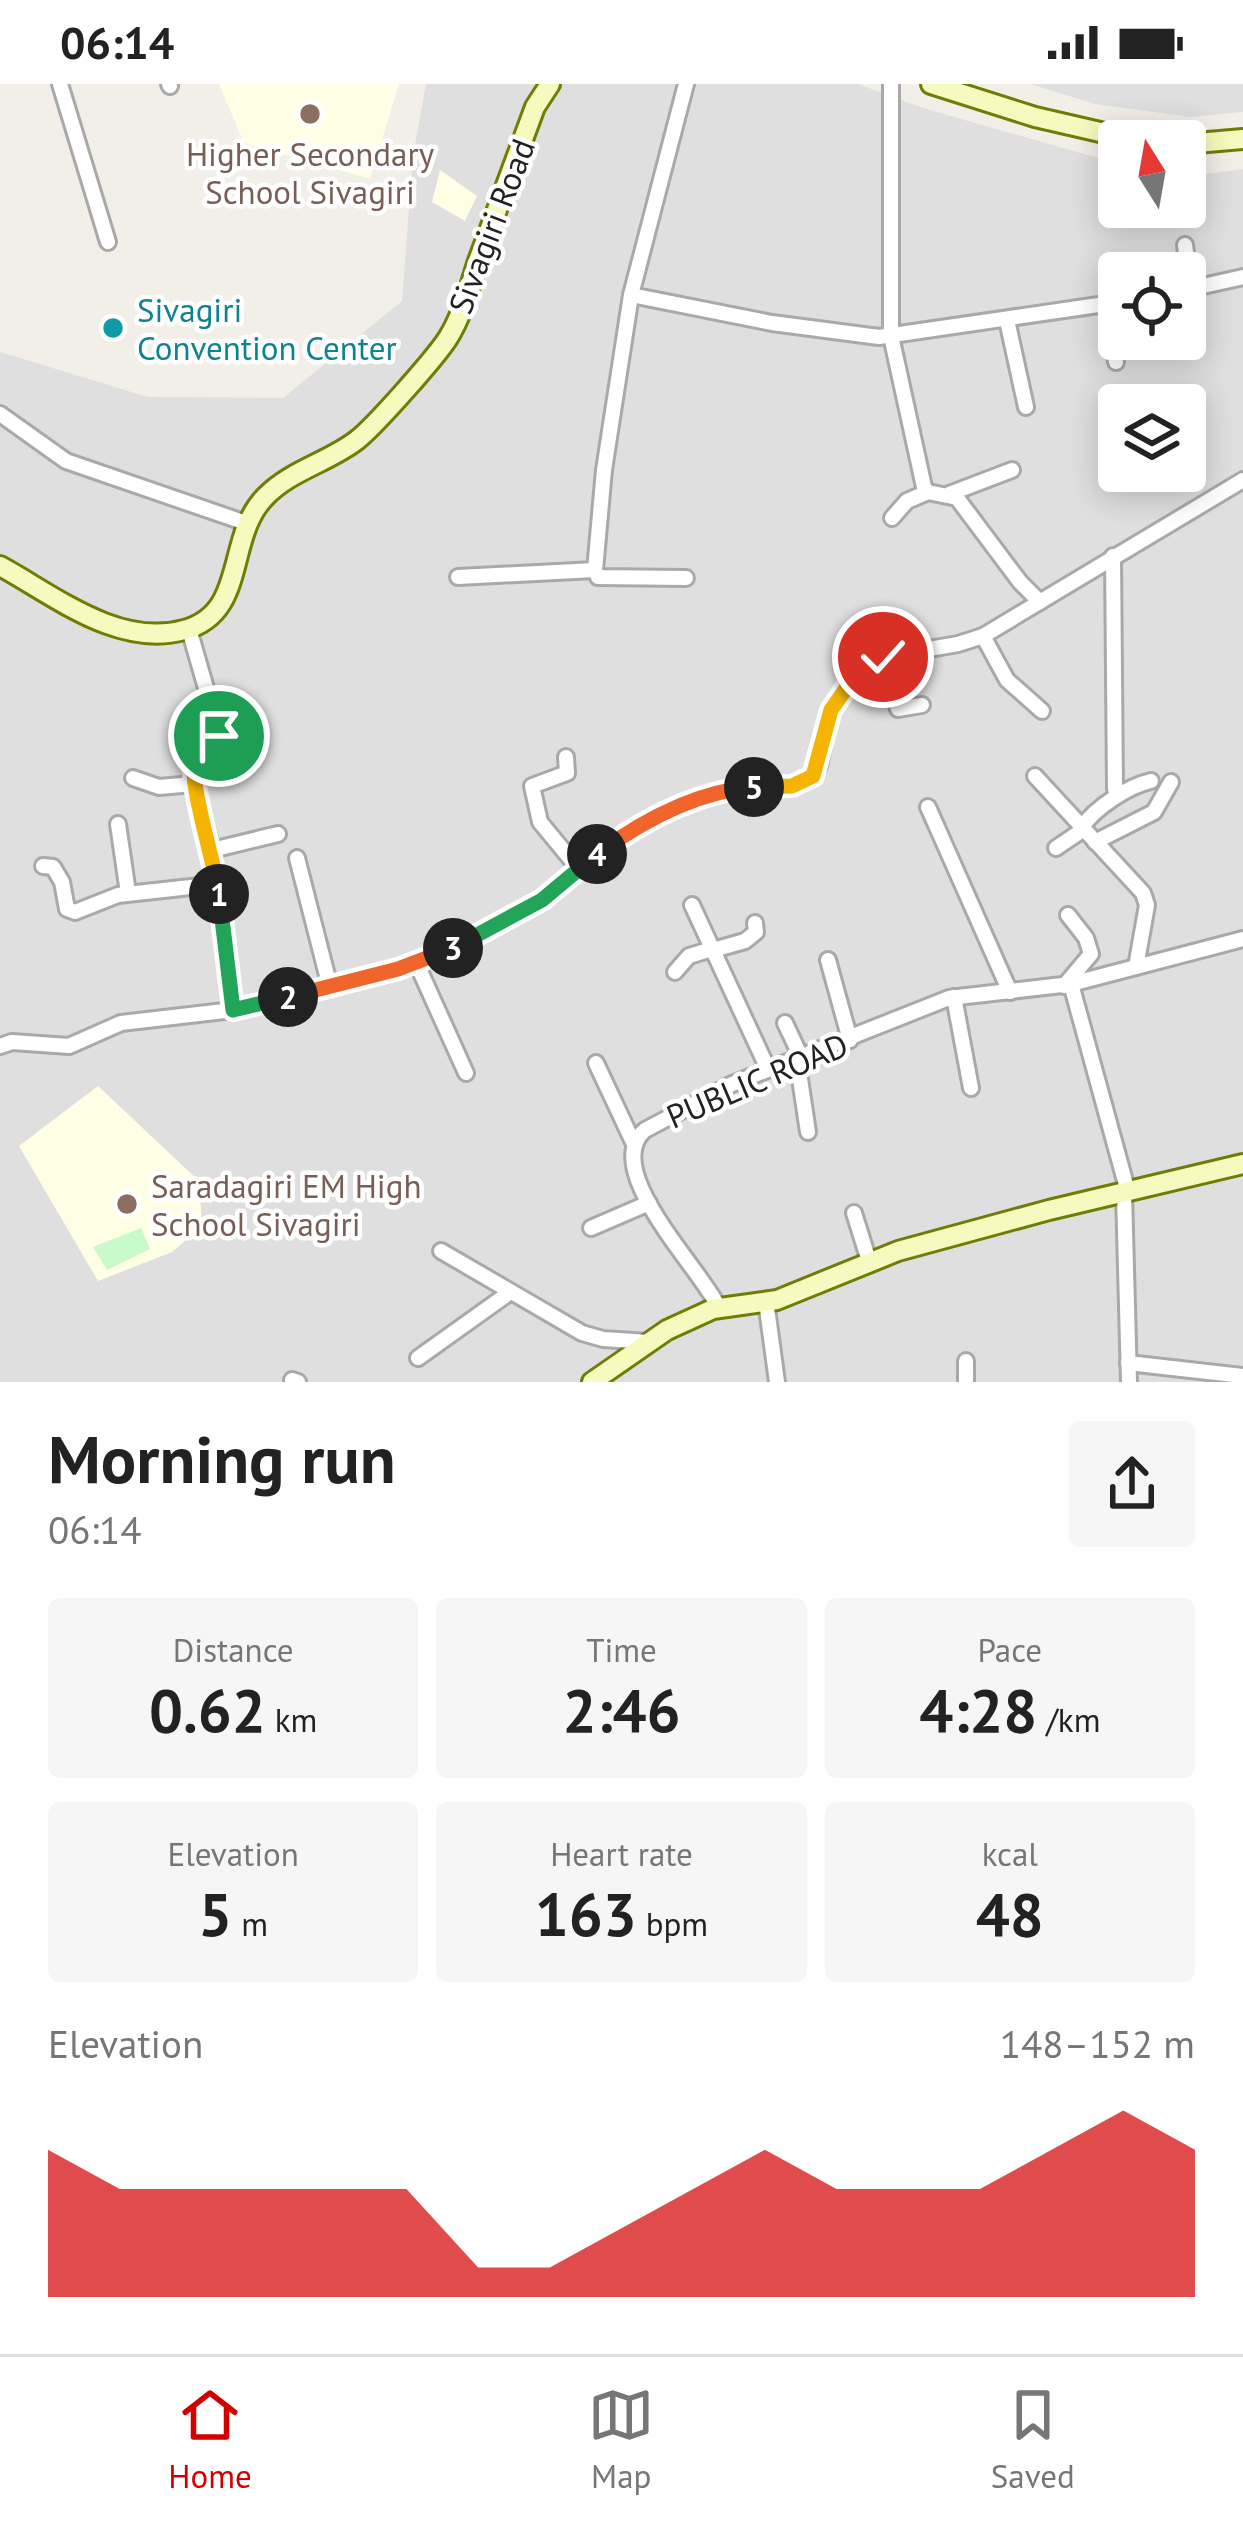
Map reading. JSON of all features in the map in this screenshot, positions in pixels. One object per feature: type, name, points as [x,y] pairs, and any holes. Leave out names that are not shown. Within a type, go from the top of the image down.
[{"type":"main road","name":"Sivagiri Road","points":[[188,629],[223,604],[246,523],[265,497],[298,471],[357,440],[448,338],[535,107],[550,84]]},
{"type":"main road","points":[[932,84],[1098,132]]},
{"type":"main road","points":[[1206,143],[1243,140]]},
{"type":"main road","points":[[0,566],[85,614],[132,633],[155,635],[188,629]]},
{"type":"main road","points":[[592,1382],[692,1317],[766,1301],[869,1262],[1049,1210],[1243,1163]]},
{"type":"street","points":[[60,84],[108,242]]},
{"type":"street","points":[[686,84],[631,295],[604,470],[595,570],[598,578],[686,578]]},
{"type":"street","points":[[891,84],[891,336],[928,492]]},
{"type":"street","points":[[1185,245],[1185,252]]},
{"type":"street","points":[[1206,285],[1243,277]]},
{"type":"street","points":[[631,295],[772,323],[891,336],[1098,305]]},
{"type":"street","points":[[1007,320],[1026,407]]},
{"type":"street","points":[[0,415],[66,461],[246,523]]},
{"type":"street","points":[[892,518],[907,501],[928,492],[949,494],[1012,470]]},
{"type":"street","points":[[0,1046],[12,1042],[69,1046],[121,1023],[233,1010],[416,962],[542,900],[578,868],[642,824],[730,789],[792,786],[808,780],[819,766],[831,710],[869,664],[983,636],[1243,480]]},
{"type":"street","points":[[949,494],[1040,602]]},
{"type":"street","points":[[1113,556],[1115,789]]},
{"type":"street","points":[[458,577],[595,570]]},
{"type":"street","points":[[188,629],[219,736],[196,761],[193,784],[212,850],[233,1010]]},
{"type":"street","points":[[983,636],[1006,680],[1042,711]]},
{"type":"street","points":[[883,657],[898,710],[922,705]]},
{"type":"street","points":[[566,757],[567,772],[532,786],[540,822],[578,868]]},
{"type":"street","points":[[1035,776],[1146,899],[1136,967]]},
{"type":"street","points":[[133,778],[160,787],[193,784]]},
{"type":"street","points":[[1056,848],[1083,828],[1088,818],[1131,788],[1151,781]]},
{"type":"street","points":[[1095,842],[1154,812],[1171,782]]},
{"type":"street","points":[[928,807],[1010,992]]},
{"type":"street","points":[[118,824],[128,893]]},
{"type":"street","points":[[212,850],[278,834]]},
{"type":"street","points":[[297,858],[330,987]]},
{"type":"street","points":[[43,866],[51,865],[60,878],[70,912],[128,893],[218,884]]},
{"type":"street","points":[[692,905],[768,1069]]},
{"type":"street","points":[[1068,915],[1086,938],[1091,954],[1067,985],[1126,1193],[1129,1382]]},
{"type":"street","points":[[675,972],[689,956],[751,938],[756,932],[754,923]]},
{"type":"street","name":"PUBLIC ROAD","points":[[719,1308],[649,1203],[632,1163],[633,1142],[652,1125],[768,1069],[954,998],[1067,985],[1243,939]]},
{"type":"street","points":[[828,960],[850,1040]]},
{"type":"street","points":[[416,962],[466,1072]]},
{"type":"street","points":[[954,998],[971,1088]]},
{"type":"street","points":[[790,1025],[802,1057],[808,1132]]},
{"type":"street","points":[[596,1064],[633,1142]]},
{"type":"street","points":[[591,1228],[649,1203]]},
{"type":"street","points":[[854,1213],[869,1262]]},
{"type":"street","points":[[441,1251],[582,1333],[649,1342]]},
{"type":"street","points":[[418,1358],[509,1293]]},
{"type":"street","points":[[766,1301],[777,1382]]},
{"type":"street","points":[[966,1361],[966,1382]]},
{"type":"street","points":[[1128,1363],[1243,1376]]},
{"type":"shaded area","name":"Higher Secondary School Sivagiri","points":[[219,84],[399,84],[370,179],[244,143]]},
{"type":"shaded area","points":[[426,84],[858,84],[923,108],[1098,158],[1098,228],[1206,228],[1206,174],[1243,169],[1243,1382],[0,1382],[0,352],[148,397],[283,398],[402,301],[413,156]]},
{"type":"shaded area","points":[[1030,84],[1243,84],[1243,112],[1191,117],[1095,104]]},
{"type":"shaded area","points":[[440,170],[477,196],[465,221],[432,202]]},
{"type":"shaded area","name":"Saradagiri EM High School Sivagiri","points":[[98,1086],[199,1181],[202,1226],[172,1252],[98,1281],[19,1146]]},
{"type":"green space","points":[[141,1228],[150,1249],[107,1270],[93,1247]]},
{"type":"place","name":"Higher Secondary School Sivagiri","points":[[310,114]]},
{"type":"place","name":"Sivagiri Convention Center","points":[[113,328]]},
{"type":"place","name":"Saradagiri EM High School Sivagiri","points":[[127,1204]]},
{"type":"route","points":[[219,736],[198,758],[192,777],[213,854],[233,1010],[398,969],[446,951],[542,900],[610,845],[664,813],[730,789],[792,786],[808,780],[819,766],[824,731],[840,694],[869,664],[883,657]]}]
